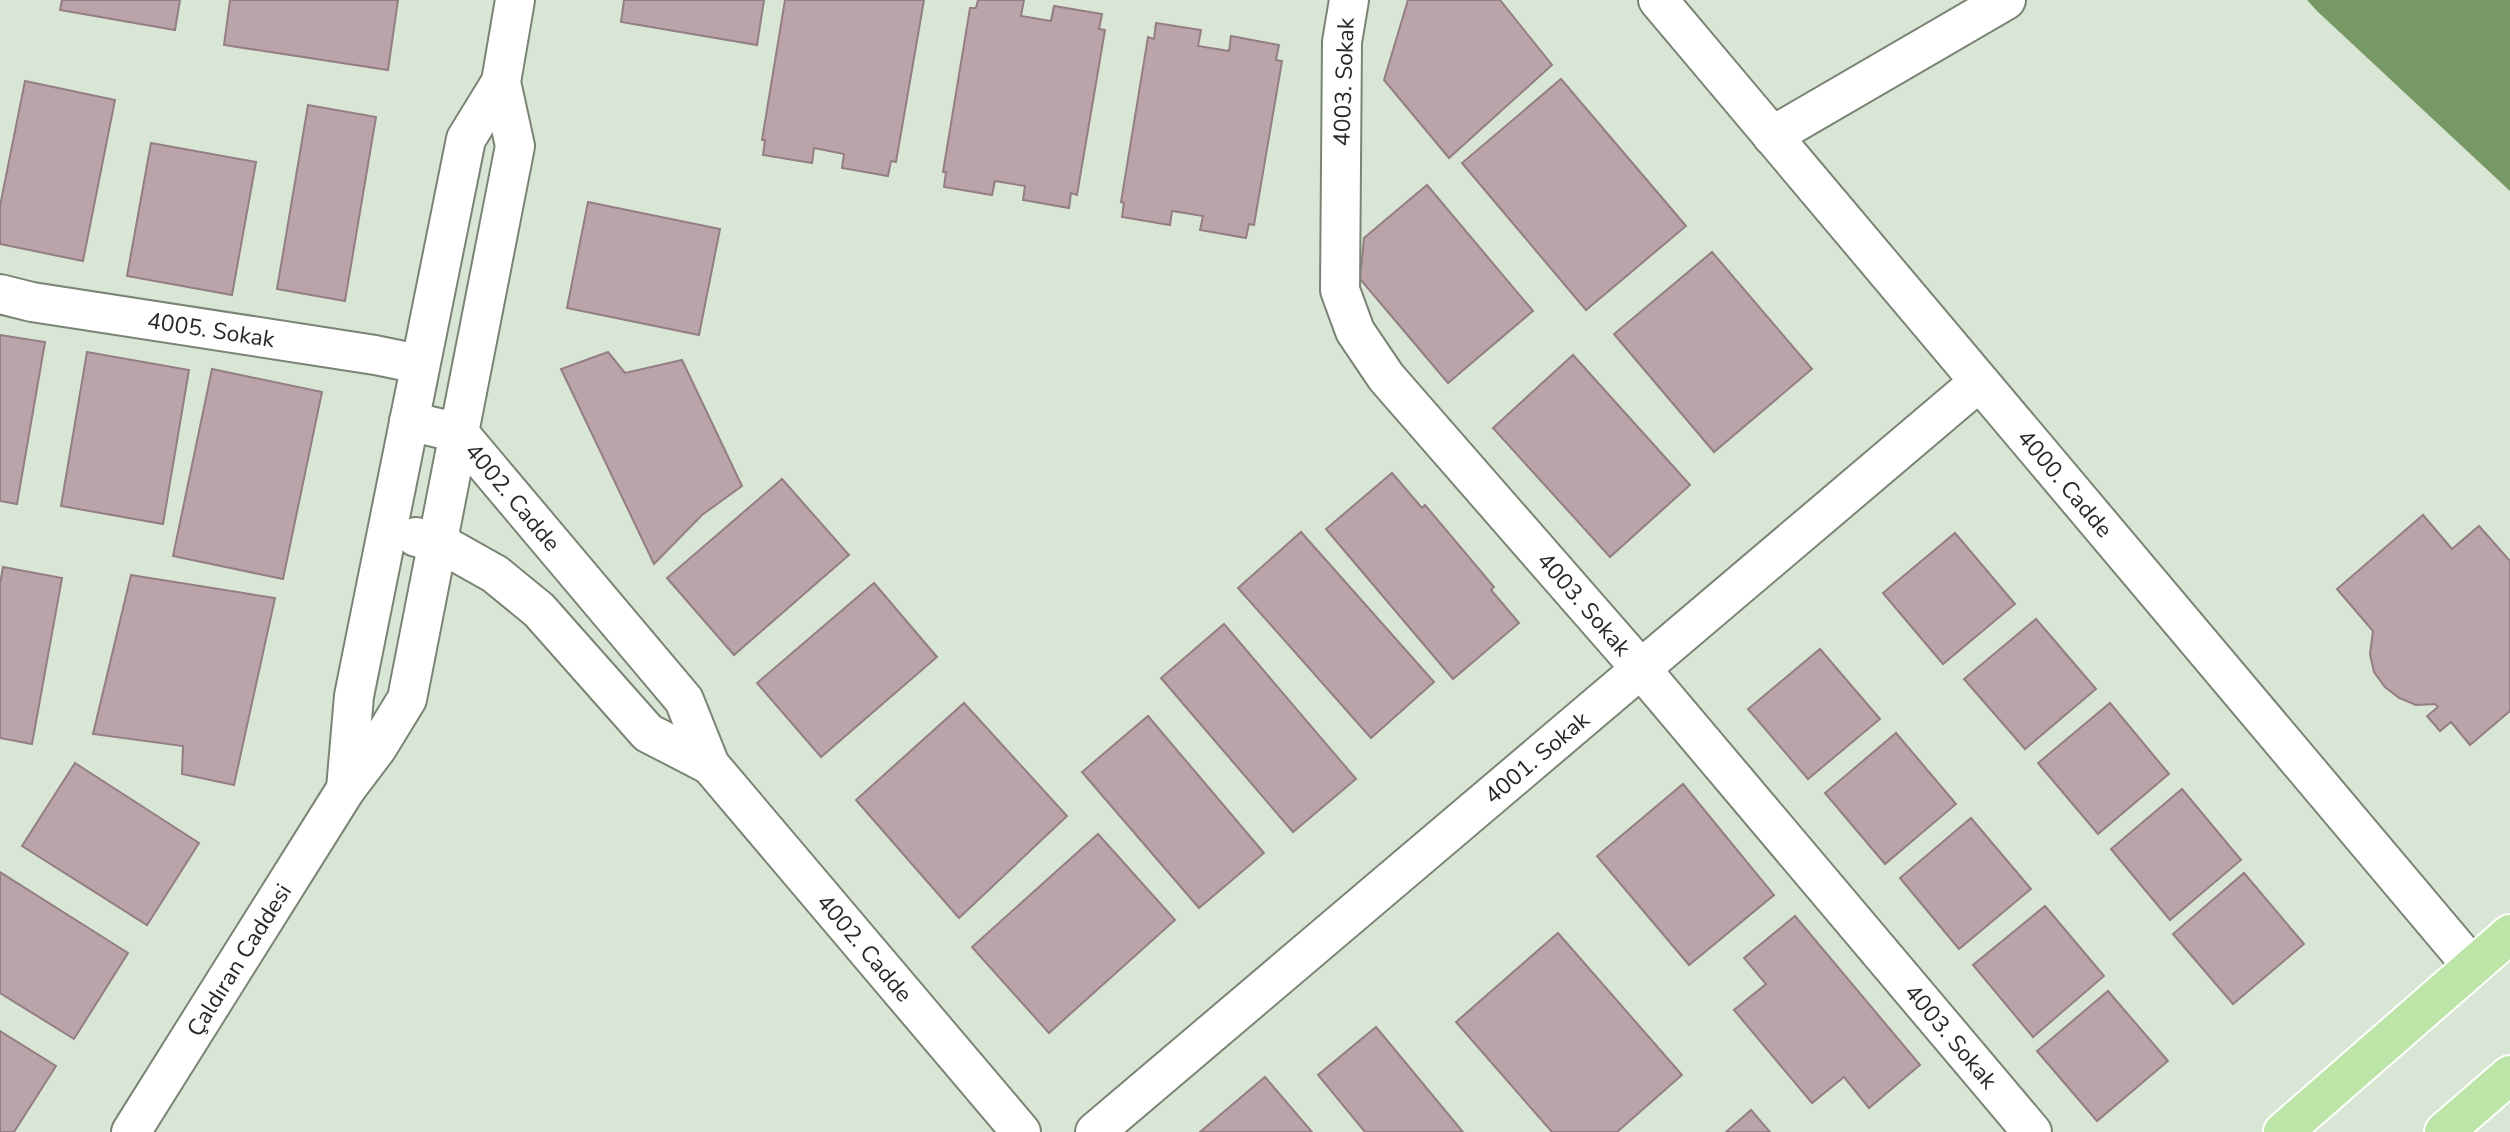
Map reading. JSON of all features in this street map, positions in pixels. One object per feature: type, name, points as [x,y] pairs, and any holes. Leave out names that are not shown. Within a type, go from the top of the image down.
[{"type":"main road","points":[[2283,1132],[2510,934]]},
{"type":"main road","points":[[2444,1132],[2510,1075]]},
{"type":"street","name":"4002. Cadde","points":[[438,542],[514,146],[501,82],[515,0]]},
{"type":"street","name":"4003. Sokak","points":[[1349,0],[1342,42],[1340,290],[1355,331],[1386,377],[1641,669],[2032,1132]]},
{"type":"street","name":"4000. Cadde","points":[[1658,0],[2472,966]]},
{"type":"street","points":[[1772,136],[2006,0]]},
{"type":"street","name":"4002. Cadde","points":[[501,82],[466,139],[386,531],[438,542],[495,574],[538,610],[648,733],[710,765]]},
{"type":"street","name":"4005. Sokak","points":[[0,294],[32,302],[419,364]]},
{"type":"street","name":"4001. Sokak","points":[[1095,1132],[1979,382]]},
{"type":"street","name":"4002. Cadde","points":[[409,421],[459,433],[684,700],[710,765],[1021,1132]]},
{"type":"street","name":"Çaldıran Caddesi","points":[[346,789],[354,696],[386,531]]},
{"type":"street","name":"Çaldıran Caddesi","points":[[138,1129],[346,789],[377,748],[407,699],[438,542]]},
{"type":"shaded area","points":[[2307,0],[2510,0],[2510,191],[2317,11]]},
{"type":"building","points":[[62,0],[180,0],[175,30],[60,10]]},
{"type":"building","points":[[230,0],[398,0],[388,70],[224,45]]},
{"type":"building","points":[[624,0],[764,0],[757,45],[621,22]]},
{"type":"building","points":[[785,0],[924,0],[896,162],[891,161],[888,176],[842,168],[844,154],[814,148],[812,163],[763,155],[765,140],[762,140]]},
{"type":"building","points":[[978,0],[1024,0],[1021,16],[1051,21],[1054,6],[1102,14],[1099,29],[1105,30],[1077,195],[1071,193],[1069,208],[1023,200],[1025,186],[995,181],[992,195],[944,187],[946,172],[943,172],[970,8],[976,8]]},
{"type":"building","points":[[1408,0],[1500,0],[1552,65],[1449,158],[1384,80]]},
{"type":"building","points":[[1156,23],[1201,30],[1198,46],[1229,51],[1231,36],[1279,45],[1276,60],[1282,61],[1254,225],[1249,224],[1246,238],[1200,230],[1203,216],[1172,211],[1170,225],[1122,217],[1124,203],[1121,202],[1148,37],[1154,39]]},
{"type":"building","points":[[1561,79],[1686,226],[1586,310],[1462,163]]},
{"type":"building","points":[[25,81],[115,100],[83,261],[0,244],[0,206]]},
{"type":"building","points":[[308,105],[376,117],[345,301],[277,289]]},
{"type":"building","points":[[151,143],[256,162],[232,295],[127,276]]},
{"type":"building","points":[[1427,185],[1533,311],[1448,383],[1360,279],[1364,238]]},
{"type":"building","points":[[588,202],[720,229],[699,335],[567,308]]},
{"type":"building","points":[[1712,252],[1812,369],[1714,452],[1614,334]]},
{"type":"building","points":[[0,335],[45,342],[17,504],[0,501]]},
{"type":"building","points":[[87,352],[189,370],[163,524],[61,506]]},
{"type":"building","points":[[608,352],[625,373],[682,360],[742,486],[702,515],[654,564],[561,369]]},
{"type":"building","points":[[1573,355],[1690,485],[1610,557],[1493,428]]},
{"type":"building","points":[[212,369],[322,392],[283,579],[173,556]]},
{"type":"building","points":[[1392,473],[1422,508],[1425,505],[1494,587],[1491,590],[1519,623],[1453,679],[1326,529]]},
{"type":"building","points":[[782,479],[849,555],[734,655],[667,578]]},
{"type":"building","points":[[2423,515],[2452,549],[2479,526],[2510,561],[2510,711],[2470,745],[2451,722],[2440,731],[2427,716],[2438,707],[2435,704],[2416,705],[2399,698],[2385,687],[2374,672],[2370,654],[2373,631],[2337,589]]},
{"type":"building","points":[[1301,532],[1434,682],[1371,738],[1238,588]]},
{"type":"building","points":[[1955,533],[2015,604],[1943,664],[1883,593]]},
{"type":"building","points":[[3,567],[62,578],[32,744],[0,738],[0,584]]},
{"type":"building","points":[[131,575],[275,598],[234,785],[182,774],[183,746],[93,734]]},
{"type":"building","points":[[874,583],[937,657],[821,757],[757,683]]},
{"type":"building","points":[[2036,619],[2096,689],[2025,749],[1964,679]]},
{"type":"building","points":[[1224,624],[1356,779],[1293,832],[1161,678]]},
{"type":"building","points":[[1820,649],[1880,719],[1808,779],[1748,709]]},
{"type":"building","points":[[964,703],[1067,816],[959,918],[856,800]]},
{"type":"building","points":[[2110,703],[2169,774],[2098,834],[2038,763]]},
{"type":"building","points":[[1148,716],[1264,853],[1199,908],[1082,772]]},
{"type":"building","points":[[1896,733],[1956,804],[1885,864],[1825,793]]},
{"type":"building","points":[[75,763],[199,843],[147,925],[22,846]]},
{"type":"building","points":[[1683,784],[1774,895],[1689,965],[1597,856]]},
{"type":"building","points":[[2182,789],[2241,860],[2170,920],[2111,849]]},
{"type":"building","points":[[1971,818],[2031,889],[1959,949],[1900,878]]},
{"type":"building","points":[[1098,834],[1175,920],[1049,1033],[972,947]]},
{"type":"building","points":[[0,872],[128,953],[74,1039],[0,993]]},
{"type":"building","points":[[2244,873],[2304,944],[2233,1004],[2173,934]]},
{"type":"building","points":[[2045,906],[2104,976],[2033,1037],[1973,965]]},
{"type":"building","points":[[1795,916],[1920,1065],[1869,1108],[1844,1077],[1812,1103],[1734,1010],[1766,984],[1744,958]]},
{"type":"building","points":[[1558,933],[1682,1075],[1617,1132],[1552,1132],[1456,1022]]},
{"type":"building","points":[[2108,991],[2168,1061],[2097,1121],[2037,1051]]},
{"type":"building","points":[[1376,1027],[1463,1132],[1365,1132],[1318,1075]]},
{"type":"building","points":[[0,1031],[56,1066],[14,1132],[0,1132]]},
{"type":"building","points":[[1265,1077],[1312,1132],[1200,1132]]},
{"type":"building","points":[[1751,1110],[1770,1132],[1726,1132]]}]
